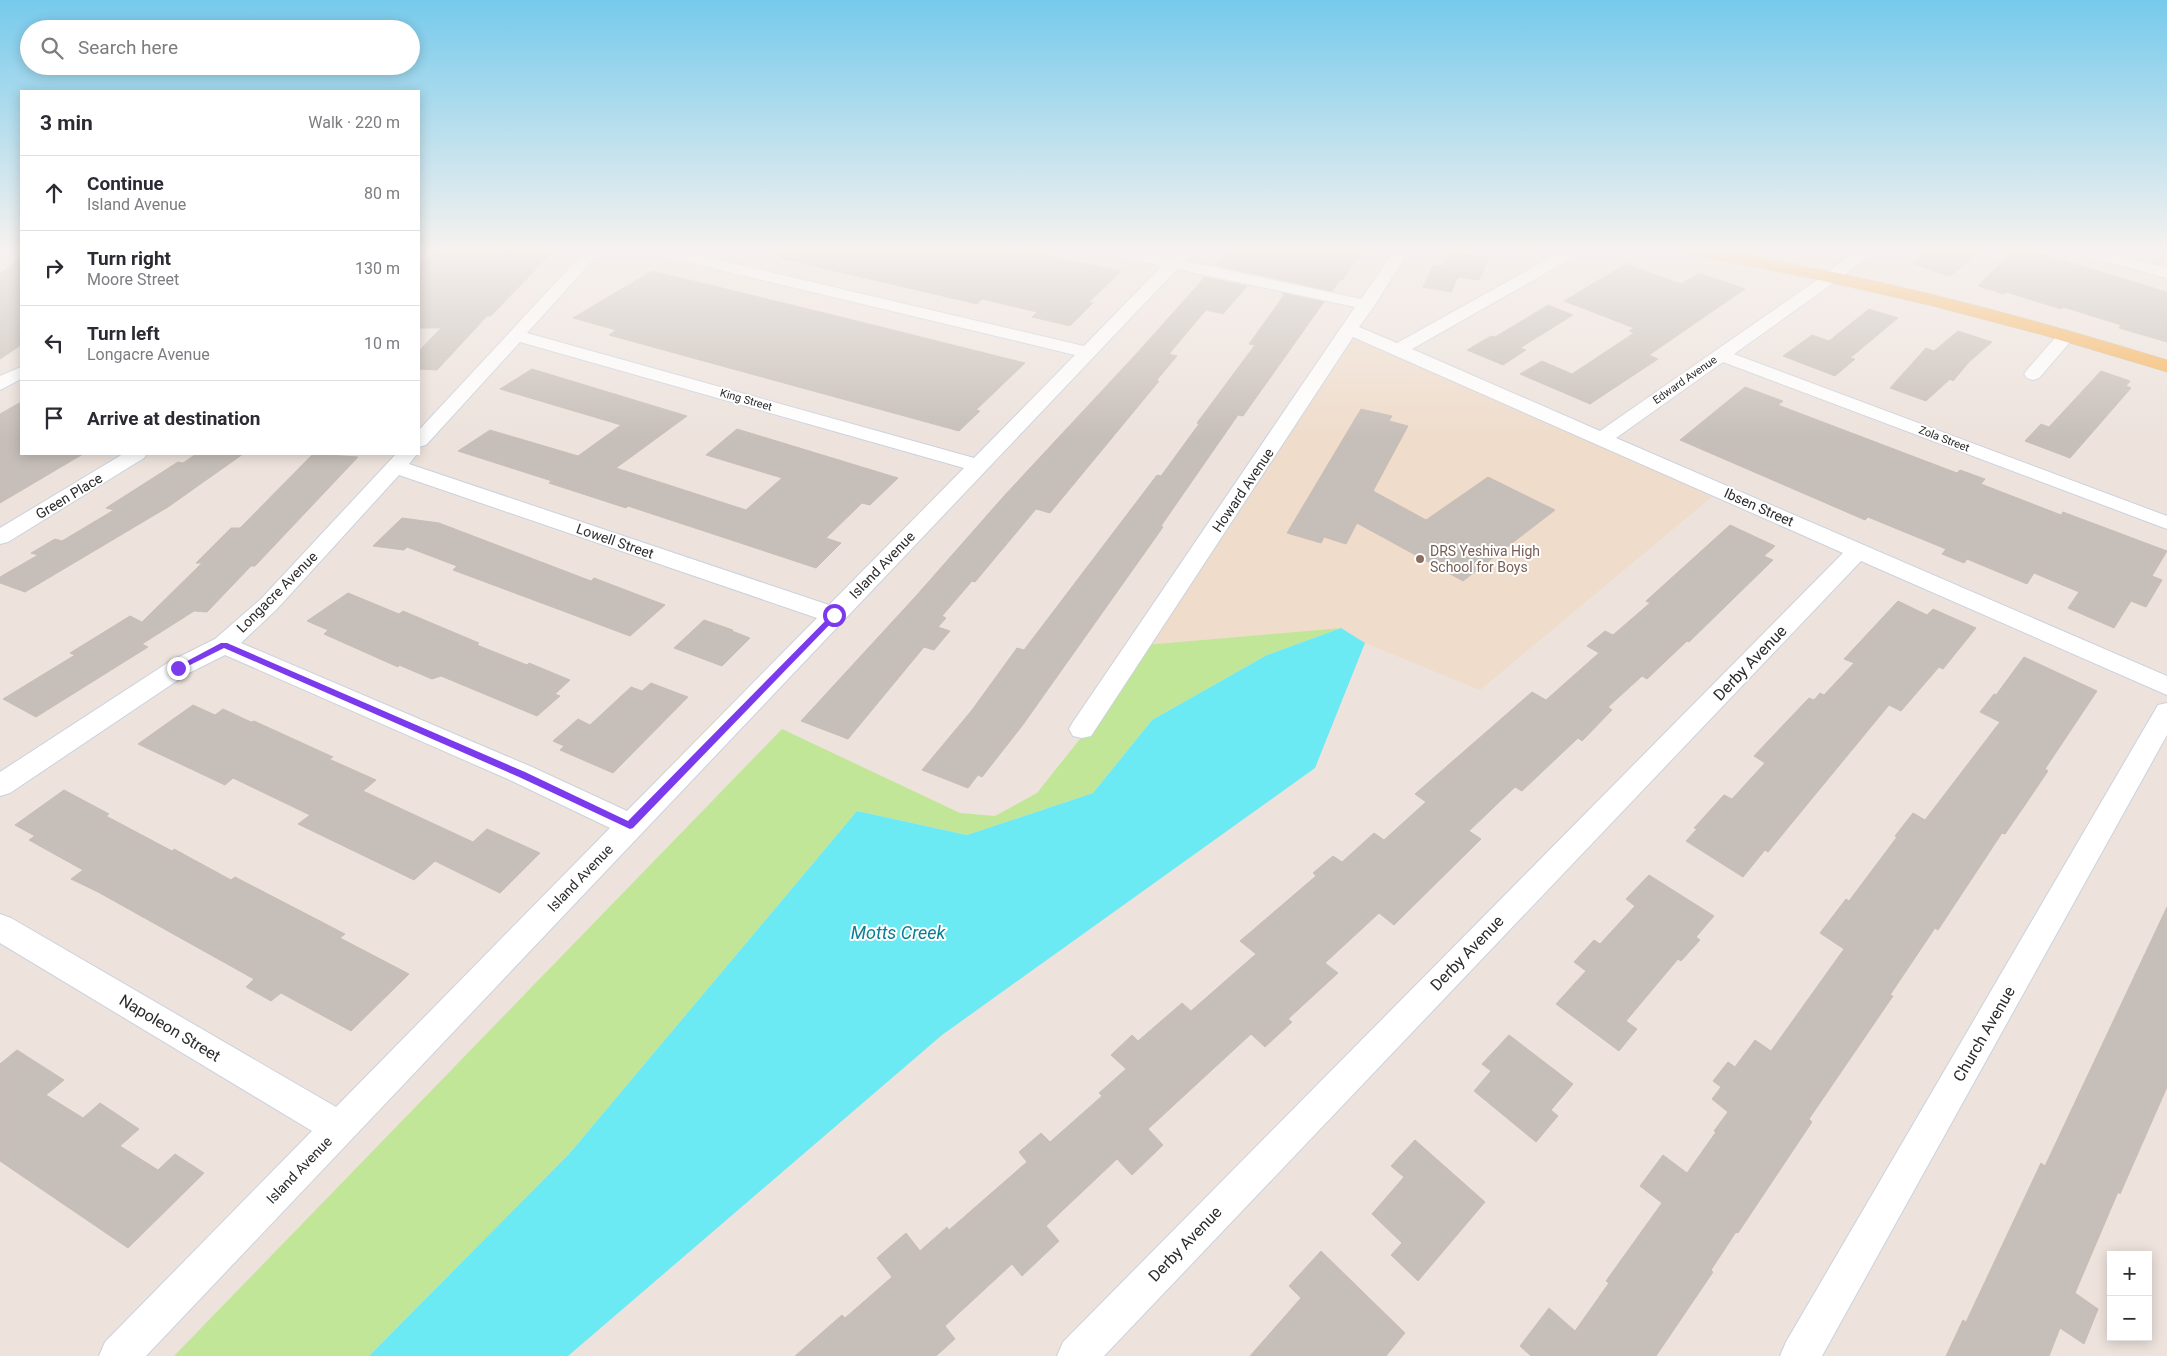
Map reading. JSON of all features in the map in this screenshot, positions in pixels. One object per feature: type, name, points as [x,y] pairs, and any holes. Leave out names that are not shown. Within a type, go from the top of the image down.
[{"type":"main road","points":[[1982,313],[2167,366]]},
{"type":"street","points":[[420,440],[535,313]]},
{"type":"street","points":[[924,313],[1087,352]]},
{"type":"street","name":"Island Avenue","points":[[120,1356],[1125,313]]},
{"type":"street","name":"Howard Avenue","points":[[1082,729],[1361,313]]},
{"type":"street","points":[[1398,350],[1463,313]]},
{"type":"street","name":"Edward Avenue","points":[[1601,439],[1780,313]]},
{"type":"street","name":"Ibsen Street","points":[[1350,329],[2167,686]]},
{"type":"street","name":"King Street","points":[[515,335],[977,465]]},
{"type":"street","points":[[2033,374],[2066,336]]},
{"type":"street","name":"Zola Street","points":[[1721,355],[2167,523]]},
{"type":"street","points":[[0,384],[20,373]]},
{"type":"street","name":"Green Place","points":[[0,537],[135,455]]},
{"type":"street","name":"Lowell Street","points":[[402,460],[834,615]]},
{"type":"street","name":"Longacre Avenue","points":[[2,782],[178,668],[224,645],[269,604],[402,460]]},
{"type":"street","name":"Derby Avenue","points":[[1076,1356],[1858,551]]},
{"type":"street","points":[[224,645],[513,770],[630,825]]},
{"type":"street","name":"Church Avenue","points":[[1800,1356],[2167,712]]},
{"type":"street","name":"Napoleon Street","points":[[0,927],[339,1128]]},
{"type":"shaded area","name":"DRS Yeshiva High School for Boys","points":[[1354,330],[1720,490],[1480,690],[1365,643],[1341,628],[1145,645]]},
{"type":"green space","points":[[1341,628],[1267,655],[1152,720],[1093,793],[967,835],[857,811],[569,1154],[369,1356],[174,1356],[782,729],[960,813],[995,816],[1037,793],[1091,725],[1145,645]]},
{"type":"water","name":"Motts Creek","points":[[1341,628],[1365,643],[1315,768],[942,1035],[568,1356],[369,1356],[569,1154],[857,811],[967,835],[1093,793],[1152,720],[1267,655]]},
{"type":"building","points":[[0,313],[20,313],[20,346],[0,359]]},
{"type":"building","points":[[420,313],[494,313],[491,316],[487,316],[437,370],[420,369],[420,350],[441,328],[420,328]]},
{"type":"building","points":[[581,313],[826,313],[1025,363],[976,410],[980,411],[959,431],[609,335],[616,330],[573,318]]},
{"type":"building","points":[[1036,313],[1083,313],[1070,326],[1032,317]]},
{"type":"building","points":[[1173,313],[1203,313],[1169,354],[1177,356],[1156,381],[1159,381],[1050,513],[1036,509],[975,582],[972,581],[942,616],[946,618],[938,627],[950,631],[934,650],[924,647],[848,739],[801,721],[916,596],[1004,496]]},
{"type":"building","points":[[1271,313],[1316,313],[1243,416],[1238,415],[1161,526],[1163,527],[1022,726],[982,777],[978,775],[968,788],[922,770],[972,710],[1017,648],[1024,650],[1157,475],[1161,476],[1199,424],[1197,423],[1255,345],[1249,344]]},
{"type":"building","points":[[1534,313],[1569,313],[1573,315],[1520,348],[1526,350],[1503,365],[1467,350],[1491,336],[1495,337]]},
{"type":"building","points":[[1596,313],[1710,313],[1649,355],[1658,359],[1590,404],[1520,374],[1542,361],[1572,374],[1634,333],[1629,331],[1634,328]]},
{"type":"building","points":[[1864,313],[1883,313],[1898,318],[1850,358],[1855,359],[1835,376],[1783,356],[1812,335],[1829,341]]},
{"type":"building","points":[[2083,313],[2167,313],[2167,342],[2119,328],[2121,325]]},
{"type":"building","points":[[1958,331],[1992,342],[1969,362],[1953,381],[1950,379],[1926,401],[1890,388],[1926,348],[1934,351]]},
{"type":"building","points":[[532,369],[687,416],[616,468],[746,510],[782,478],[706,455],[737,429],[898,478],[870,505],[862,503],[826,538],[841,543],[816,568],[628,506],[626,508],[549,483],[552,481],[458,451],[490,430],[578,456],[621,425],[500,389]]},
{"type":"building","points":[[2101,371],[2130,381],[2126,386],[2131,388],[2070,458],[2025,441],[2041,424],[2049,427]]},
{"type":"building","points":[[1745,387],[1783,401],[1778,405],[1957,473],[1960,470],[1985,479],[1981,484],[2061,515],[2063,512],[2167,551],[2152,576],[2162,580],[2146,607],[2131,601],[2114,628],[2068,608],[2079,592],[2034,573],[2027,584],[1967,559],[1964,563],[1942,554],[1946,549],[1868,517],[1865,520],[1680,440]]},
{"type":"building","points":[[20,403],[20,455],[81,455],[0,503],[0,414]]},
{"type":"building","points":[[1361,409],[1392,416],[1389,421],[1408,426],[1373,491],[1426,520],[1488,477],[1555,510],[1463,581],[1357,523],[1346,544],[1324,537],[1321,543],[1287,533]]},
{"type":"building","points":[[195,455],[242,455],[168,507],[25,592],[0,583],[0,577],[38,555],[31,553],[55,539],[62,541],[114,510],[106,508],[178,462],[183,463]]},
{"type":"building","points":[[312,455],[358,457],[255,566],[251,566],[207,612],[194,611],[142,644],[148,647],[36,717],[3,699],[75,655],[70,653],[130,616],[142,622],[202,563],[196,563],[231,528],[240,528]]},
{"type":"building","points":[[402,518],[439,523],[591,581],[594,578],[665,605],[630,636],[453,570],[457,566],[407,547],[404,550],[373,546]]},
{"type":"building","points":[[1730,525],[1775,546],[1764,556],[1773,560],[1689,642],[1687,641],[1647,679],[1642,676],[1608,707],[1612,710],[1582,741],[1578,738],[1522,791],[1515,787],[1469,831],[1481,839],[1394,925],[1379,913],[1325,963],[1338,973],[1288,1019],[1292,1022],[1265,1047],[1251,1034],[1148,1129],[1163,1145],[1132,1175],[1117,1159],[1046,1226],[1059,1241],[1022,1276],[1012,1264],[945,1326],[955,1339],[936,1356],[795,1356],[842,1315],[845,1318],[892,1277],[877,1258],[906,1233],[920,1251],[947,1227],[949,1230],[1027,1162],[1019,1152],[1041,1133],[1050,1142],[1102,1096],[1099,1093],[1126,1069],[1111,1055],[1132,1035],[1138,1041],[1182,1003],[1191,1011],[1256,954],[1240,941],[1316,876],[1313,873],[1333,856],[1342,862],[1374,833],[1384,840],[1426,802],[1415,794],[1532,692],[1546,700],[1599,653],[1587,646],[1605,631],[1613,635],[1650,603],[1646,601]]},
{"type":"building","points":[[348,593],[399,614],[403,611],[479,643],[477,645],[570,680],[555,694],[560,696],[537,716],[441,676],[432,679],[399,665],[398,667],[324,634],[328,630],[307,621]]},
{"type":"building","points":[[1898,601],[1927,615],[1933,609],[1976,628],[1943,669],[1939,667],[1901,711],[1889,705],[1768,852],[1765,850],[1743,877],[1686,841],[1697,829],[1694,828],[1724,795],[1732,799],[1765,763],[1754,756],[1770,739],[1809,698],[1814,700],[1820,693],[1824,695],[1854,663],[1844,659]]},
{"type":"building","points":[[704,620],[750,638],[722,666],[674,648]]},
{"type":"building","points":[[2024,657],[2097,691],[2045,769],[2048,771],[2027,802],[2005,834],[2002,833],[1938,930],[1935,928],[1890,995],[1893,996],[1809,1119],[1812,1122],[1738,1233],[1736,1232],[1711,1270],[1713,1272],[1656,1356],[1531,1356],[1520,1346],[1549,1308],[1575,1331],[1609,1283],[1606,1281],[1662,1203],[1640,1186],[1663,1155],[1687,1173],[1716,1132],[1714,1131],[1728,1112],[1712,1099],[1721,1087],[1713,1081],[1728,1062],[1735,1067],[1755,1040],[1771,1051],[1844,949],[1820,933],[1846,899],[1849,901],[1913,813],[1925,820],[2000,722],[1980,712],[1994,694],[1996,695]]},
{"type":"building","points":[[651,683],[688,697],[613,773],[560,750],[564,746],[553,741],[578,719],[590,725],[631,687],[642,691]]},
{"type":"building","points":[[193,705],[215,715],[223,709],[333,757],[329,759],[376,780],[363,791],[473,842],[487,829],[540,853],[500,893],[435,861],[414,880],[298,824],[310,815],[233,778],[225,785],[138,744]]},
{"type":"building","points":[[64,790],[109,814],[106,816],[172,851],[174,849],[231,880],[235,877],[345,934],[340,938],[409,974],[351,1031],[281,993],[271,1001],[246,987],[254,979],[98,892],[71,879],[83,870],[29,840],[35,836],[15,825]]},
{"type":"building","points":[[1649,875],[1714,916],[1696,937],[1700,940],[1681,961],[1678,959],[1626,1021],[1637,1029],[1619,1051],[1556,1004],[1586,971],[1574,962],[1594,940],[1600,944],[1635,906],[1626,899]]},
{"type":"building","points":[[2167,907],[2167,1087],[2120,1194],[2118,1192],[2075,1293],[2098,1309],[2084,1344],[2060,1328],[2049,1356],[1946,1356],[1963,1320],[1966,1322],[2041,1163],[2045,1166]]},
{"type":"building","points":[[1509,1035],[1573,1084],[1551,1110],[1558,1116],[1536,1142],[1474,1091],[1491,1071],[1482,1064]]},
{"type":"building","points":[[17,1050],[64,1080],[46,1095],[83,1118],[100,1103],[139,1129],[120,1146],[158,1170],[175,1154],[204,1173],[128,1248],[0,1161],[0,1064]]},
{"type":"building","points":[[1415,1140],[1485,1202],[1418,1281],[1391,1255],[1402,1243],[1372,1214],[1404,1177],[1391,1166]]},
{"type":"building","points":[[1321,1251],[1405,1333],[1386,1356],[1250,1356],[1301,1298],[1289,1286]]},
{"type":"place","name":"DRS Yeshiva High School for Boys","points":[[1420,559]]},
{"type":"route","points":[[178,668],[224,645],[522,774],[630,825],[834,615]]}]
